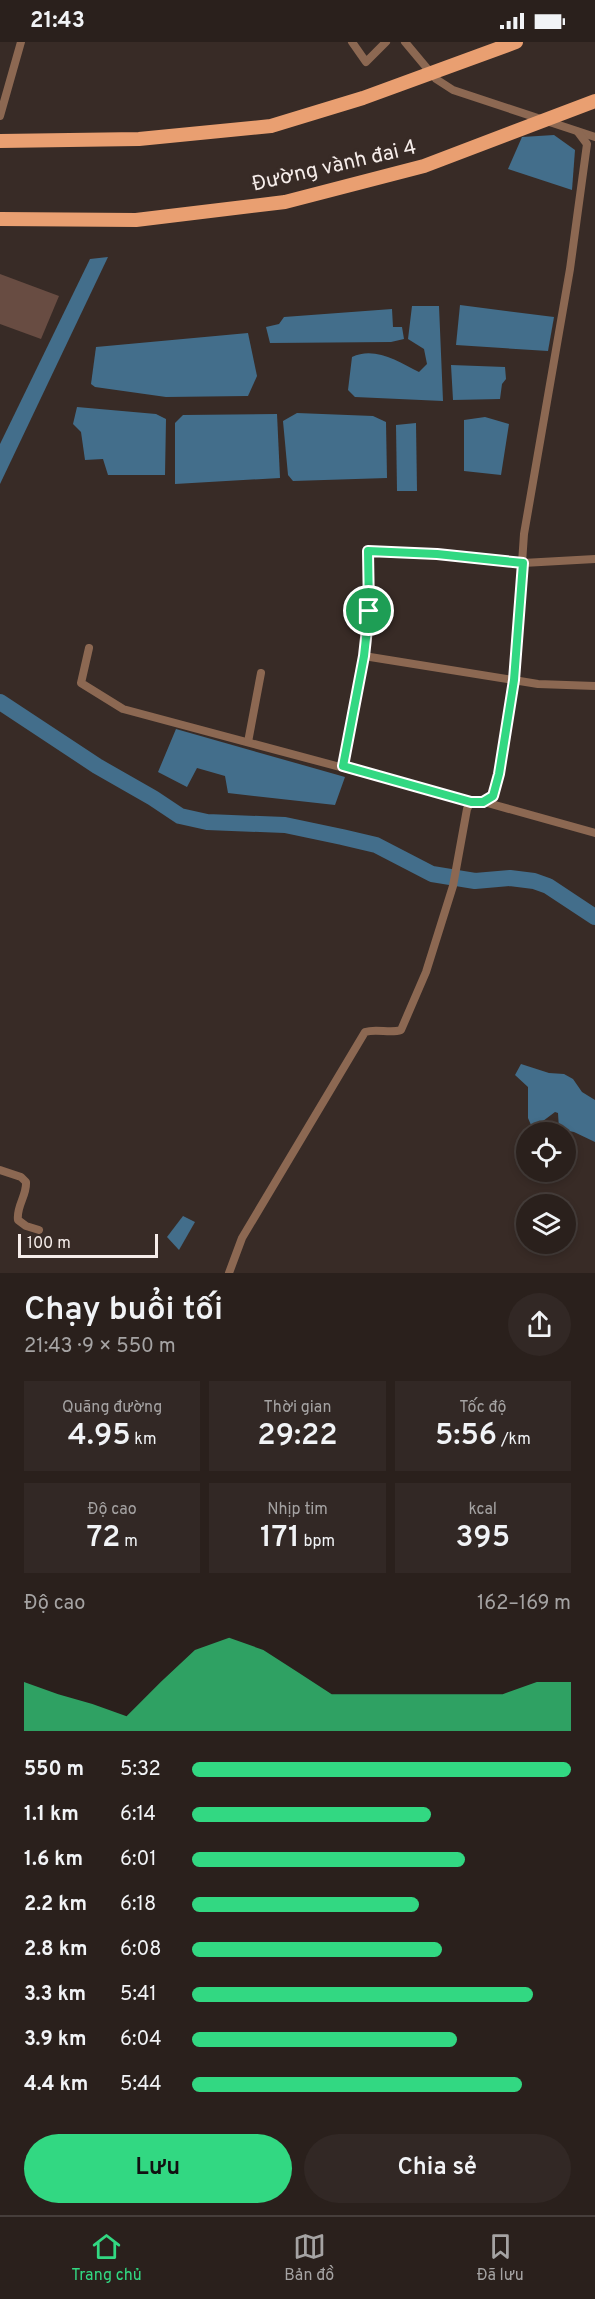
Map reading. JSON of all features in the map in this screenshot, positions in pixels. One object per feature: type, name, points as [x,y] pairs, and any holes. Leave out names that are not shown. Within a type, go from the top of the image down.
[{"type":"main road","points":[[0,141],[139,139],[271,126],[432,74],[516,42]]},
{"type":"main road","name":"Đường vành đai 4","points":[[0,219],[136,220],[285,202],[424,166],[595,101]]},
{"type":"street","points":[[0,116],[21,42]]},
{"type":"street","points":[[352,42],[366,62],[386,42]]},
{"type":"street","points":[[405,42],[432,74],[453,90],[595,137]]},
{"type":"street","points":[[483,802],[493,796],[496,785],[514,680],[524,534],[568,281],[587,144],[578,132]]},
{"type":"street","points":[[343,766],[364,656],[370,599],[368,551],[437,554],[523,563],[595,559]]},
{"type":"street","points":[[89,648],[81,683],[123,709],[595,833]]},
{"type":"street","points":[[364,656],[549,685],[595,686]]},
{"type":"street","points":[[248,742],[261,673]]},
{"type":"street","points":[[229,1273],[242,1238],[365,1032],[373,1029],[398,1032],[401,1030],[426,972],[453,886],[467,808],[471,802]]},
{"type":"street","points":[[0,1170],[21,1177],[26,1182],[27,1189],[17,1212],[18,1220],[26,1226],[39,1230]]},
{"type":"shaded area","points":[[0,274],[59,296],[41,339],[0,324]]},
{"type":"water","points":[[554,135],[575,150],[572,190],[508,169],[522,137]]},
{"type":"water","points":[[108,257],[0,484],[0,444],[90,259]]},
{"type":"water","points":[[460,305],[554,317],[548,351],[456,345]]},
{"type":"water","points":[[412,306],[439,306],[443,401],[355,397],[348,390],[352,357],[369,353],[386,356],[419,372],[427,364],[424,349],[408,339]]},
{"type":"water","points":[[392,309],[393,327],[402,327],[404,339],[391,342],[270,343],[266,327],[279,324],[284,317]]},
{"type":"water","points":[[248,333],[257,376],[248,396],[166,397],[95,387],[91,384],[96,347]]},
{"type":"water","points":[[451,365],[505,367],[506,379],[502,384],[500,399],[453,400]]},
{"type":"water","points":[[77,407],[156,414],[166,419],[165,475],[108,475],[103,459],[85,460],[81,432],[73,424]]},
{"type":"water","points":[[297,413],[373,416],[386,422],[387,478],[293,481],[288,475],[283,421]]},
{"type":"water","points":[[277,414],[280,478],[175,484],[175,423],[183,415]]},
{"type":"water","points":[[485,417],[509,424],[501,475],[464,471],[464,420]]},
{"type":"water","points":[[416,423],[417,491],[397,491],[396,425]]},
{"type":"water","points":[[176,729],[345,777],[335,805],[228,793],[225,776],[197,768],[187,787],[158,772]]},
{"type":"water","points":[[521,1064],[549,1073],[564,1074],[573,1079],[582,1092],[595,1100],[595,1142],[576,1133],[576,1122],[559,1122],[558,1113],[555,1112],[542,1122],[530,1122],[528,1087],[515,1075]]},
{"type":"water","points":[[183,1216],[195,1222],[179,1250],[167,1237]]},
{"type":"waterway","points":[[0,702],[97,766],[180,816],[207,822],[285,825],[342,837],[376,845],[432,874],[475,881],[510,878],[534,881],[548,886],[595,917]]},
{"type":"route","points":[[368,551],[437,554],[523,563],[514,680],[499,774],[493,796],[488,801],[471,802],[343,766],[364,656],[369,611],[368,551]]}]
